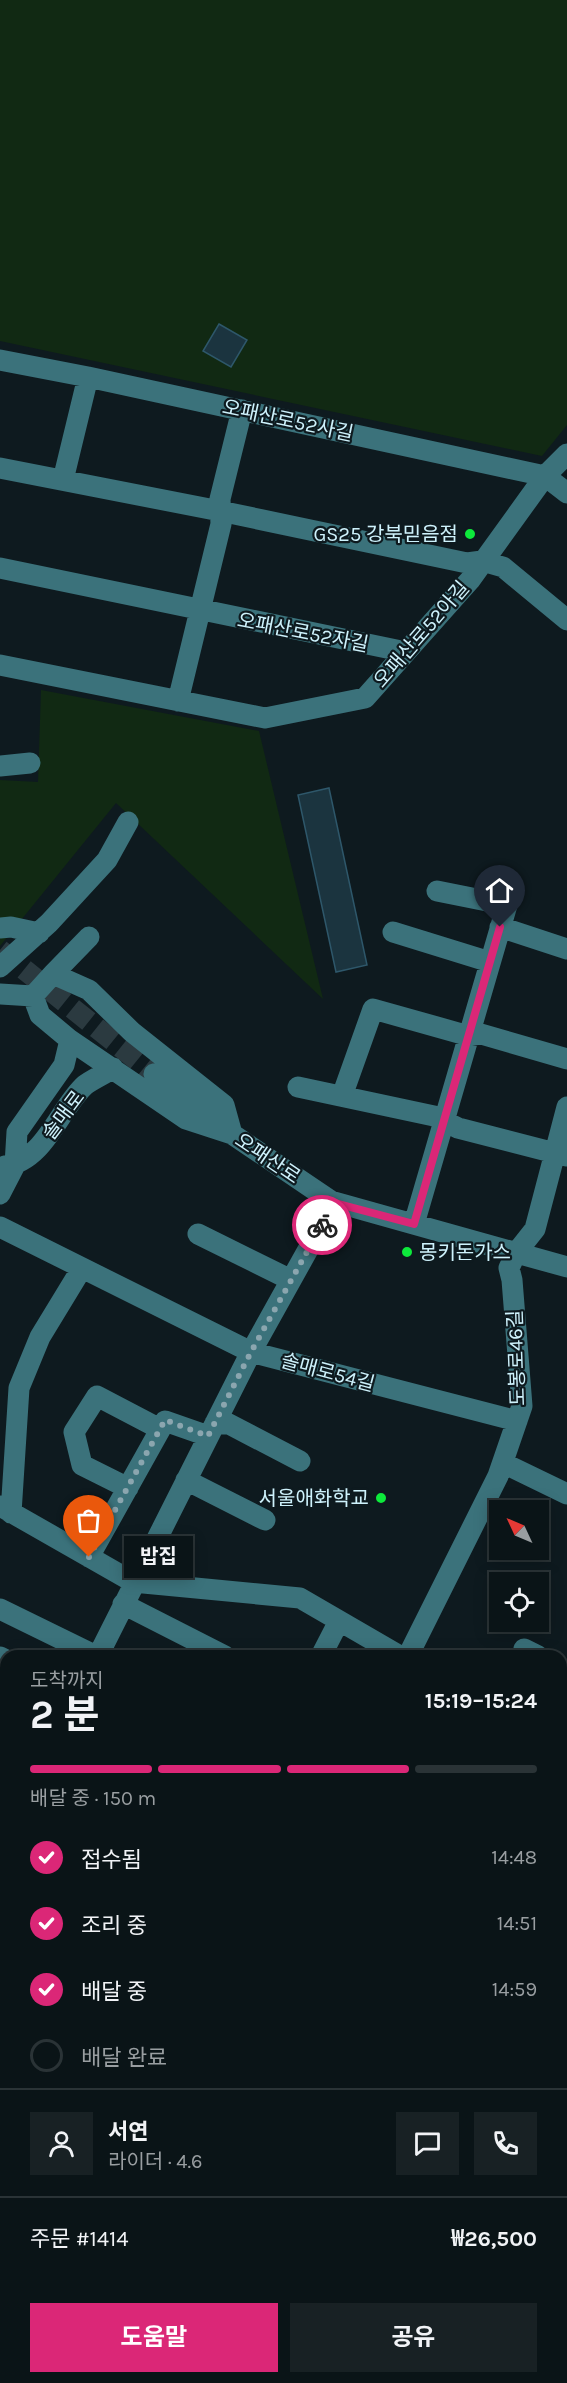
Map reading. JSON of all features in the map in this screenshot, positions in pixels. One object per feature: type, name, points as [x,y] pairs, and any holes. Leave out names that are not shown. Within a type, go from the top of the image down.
[{"type":"street","name":"오패산로52사길","points":[[0,360],[545,476]]},
{"type":"street","points":[[63,480],[88,377]]},
{"type":"street","points":[[178,701],[221,524],[220,499],[242,410]]},
{"type":"street","points":[[567,454],[545,476],[567,493]]},
{"type":"street","points":[[0,468],[467,563],[482,561],[503,567],[567,620]]},
{"type":"street","name":"오패산로52아길","points":[[0,665],[265,718],[365,698],[470,580],[545,476]]},
{"type":"street","name":"오패산로52자길","points":[[0,568],[406,652]]},
{"type":"street","points":[[0,766],[30,763]]},
{"type":"street","points":[[0,967],[39,933],[108,861],[128,822]]},
{"type":"street","points":[[414,1224],[507,905],[437,891]]},
{"type":"street","points":[[0,928],[10,927],[39,933]]},
{"type":"street","points":[[500,927],[567,949]]},
{"type":"street","points":[[393,932],[490,962]]},
{"type":"street","points":[[33,996],[89,937]]},
{"type":"street","points":[[53,974],[89,990],[132,1032],[224,1105],[232,1134]]},
{"type":"street","points":[[0,994],[33,996]]},
{"type":"street","points":[[33,996],[40,1015],[70,1040],[186,1119],[232,1134]]},
{"type":"street","points":[[342,1096],[372,1009],[469,1036],[481,1034],[567,1059]]},
{"type":"street","name":"솔매로","points":[[0,1194],[17,1132],[64,1065],[70,1040]]},
{"type":"street","name":"솔매로","points":[[7,1165],[42,1144],[85,1086],[113,1068]]},
{"type":"street","name":"오패산로","points":[[154,1074],[232,1134],[331,1202],[567,1267]]},
{"type":"street","points":[[298,1087],[434,1116],[458,1128],[561,1155]]},
{"type":"street","points":[[516,1253],[535,1229],[561,1155],[567,1107]]},
{"type":"street","points":[[100,1650],[251,1352],[325,1219],[331,1202]]},
{"type":"street","name":"솔매로54길","points":[[0,1227],[251,1352],[517,1421]]},
{"type":"street","points":[[198,1234],[291,1280]]},
{"type":"street","name":"도봉로46길","points":[[411,1650],[503,1463],[522,1406],[512,1280],[509,1268],[516,1253]]},
{"type":"street","points":[[82,1268],[40,1337],[19,1388],[5,1510],[133,1582],[300,1598],[390,1650]]},
{"type":"street","points":[[128,1488],[82,1465],[74,1432],[97,1396],[160,1429]]},
{"type":"street","points":[[89,1557],[165,1420],[212,1429],[229,1424],[300,1461]]},
{"type":"street","points":[[503,1463],[567,1494]]},
{"type":"street","points":[[186,1480],[265,1520]]},
{"type":"street","points":[[123,1604],[213,1650]]},
{"type":"street","points":[[0,1609],[85,1650]]},
{"type":"street","points":[[324,1650],[339,1621]]},
{"type":"green space","points":[[0,0],[567,0],[567,425],[542,456],[0,341]]},
{"type":"green space","points":[[41,690],[259,731],[323,999],[116,803],[0,946],[0,780],[38,782]]},
{"type":"building","points":[[219,324],[247,340],[231,367],[203,351]]},
{"type":"building","points":[[329,788],[367,965],[336,972],[298,795]]},
{"type":"tunnel","points":[[0,950],[154,1074]]},
{"type":"way so far","points":[[89,1557],[165,1420],[208,1436],[251,1352],[322,1225]]},
{"type":"place","name":"GS25 강북믿음점","points":[[470,534]]},
{"type":"place","name":"몽키돈가스","points":[[407,1252]]},
{"type":"place","name":"서울애화학교","points":[[381,1498]]},
{"type":"place","name":"밥집","points":[[89,1557]]},
{"type":"route","points":[[322,1225],[331,1202],[414,1224],[500,927]]}]
